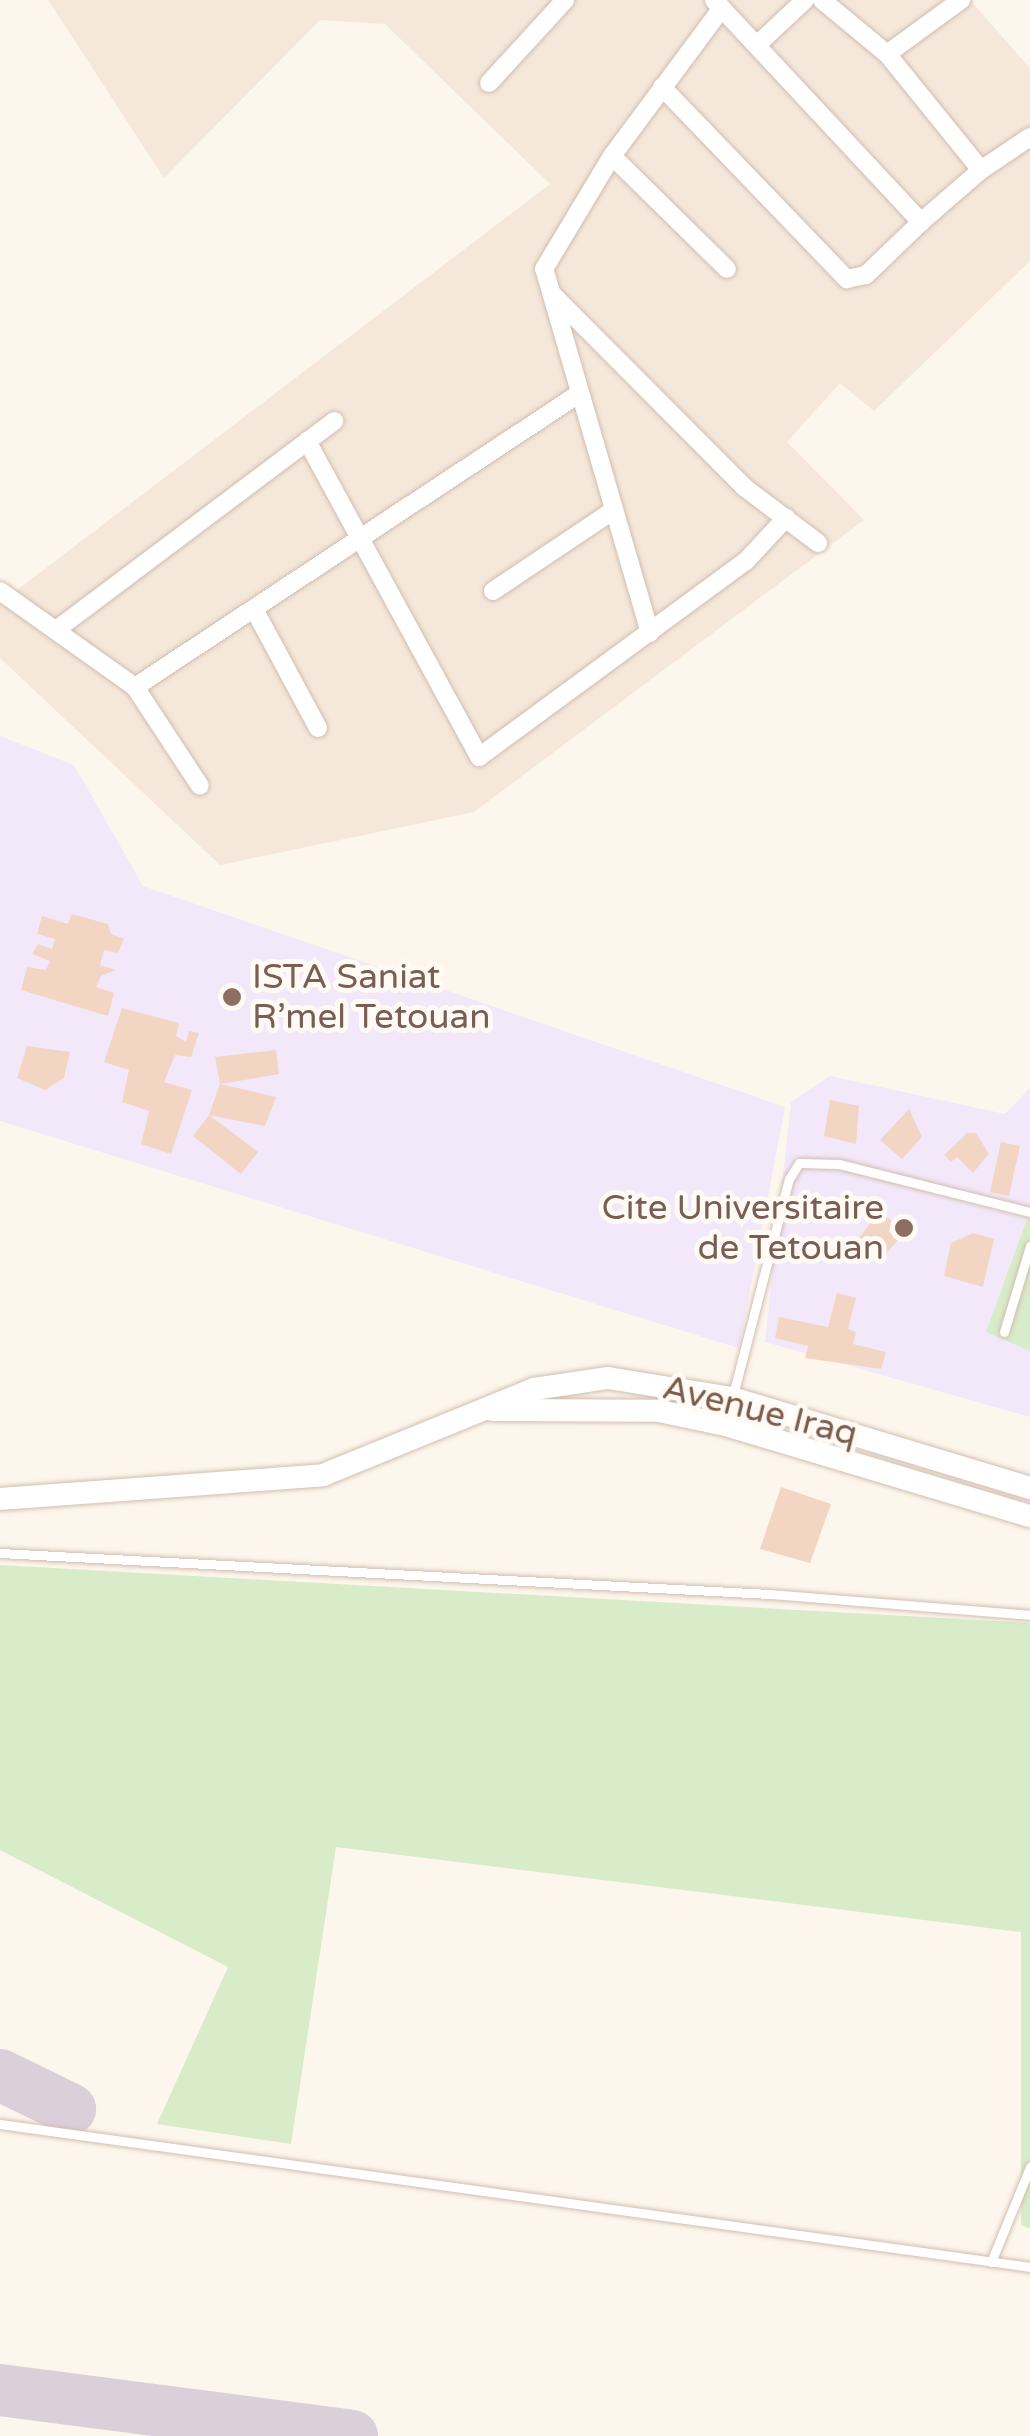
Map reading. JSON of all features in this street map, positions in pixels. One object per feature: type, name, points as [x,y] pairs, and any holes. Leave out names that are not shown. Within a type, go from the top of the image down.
[{"type":"street","points":[[489,83],[565,0]]},
{"type":"street","points":[[758,44],[805,0]]},
{"type":"street","points":[[822,0],[887,54],[981,170]]},
{"type":"street","points":[[887,54],[962,0]]},
{"type":"street","points":[[650,633],[551,293],[547,260],[612,156],[718,4],[921,222]]},
{"type":"street","points":[[662,87],[847,279],[866,275],[981,170],[1030,137]]},
{"type":"street","points":[[612,156],[728,269]]},
{"type":"street","points":[[551,293],[744,487],[818,542]]},
{"type":"street","points":[[135,687],[580,393]]},
{"type":"street","points":[[56,630],[334,421]]},
{"type":"street","points":[[307,442],[479,757],[746,562],[786,518]]},
{"type":"street","points":[[494,591],[614,510]]},
{"type":"street","points":[[0,591],[135,687],[200,786]]},
{"type":"street","points":[[254,609],[318,728]]},
{"type":"street","name":"Avenue Iraq","points":[[0,1499],[323,1475],[489,1410],[534,1388],[587,1379],[732,1398],[1030,1488]]},
{"type":"street","name":"Avenue Iraq","points":[[489,1410],[538,1414],[605,1406],[676,1414],[1030,1516]]},
{"type":"lane","points":[[732,1398],[788,1179],[799,1163],[839,1164],[1030,1212]]},
{"type":"lane","points":[[1004,1332],[1030,1246]]},
{"type":"lane","points":[[0,1553],[770,1594],[1030,1615]]},
{"type":"lane","points":[[0,2124],[1030,2267]]},
{"type":"lane","points":[[991,2262],[1030,2167]]},
{"type":"shaded area","points":[[48,0],[970,0],[1030,68],[1030,261],[874,411],[840,383],[787,442],[864,520],[474,812],[220,865],[0,658],[0,603],[550,184],[385,24],[320,20],[164,178]]},
{"type":"shaded area","name":"ISTA Saniat R’mel Tetouan","points":[[0,736],[74,765],[143,886],[785,1107],[739,1348],[0,1121]]},
{"type":"shaded area","name":"Cite Universitaire de Tetouan","points":[[830,1076],[1005,1114],[1030,1088],[1030,1417],[765,1342],[791,1102]]},
{"type":"green space","points":[[1030,1211],[1030,1351],[986,1332]]},
{"type":"green space","points":[[0,1565],[1030,1623],[1030,2229],[1021,2225],[1021,1932],[336,1847],[291,2144],[157,2124],[228,1967],[0,1850]]},
{"type":"building","points":[[72,914],[108,924],[111,934],[124,939],[118,953],[104,950],[100,965],[116,970],[101,976],[96,987],[114,993],[108,1016],[21,990],[27,967],[46,970],[50,961],[32,954],[38,944],[52,949],[55,939],[37,934],[42,916],[68,924]]},
{"type":"building","points":[[122,1008],[179,1023],[176,1036],[186,1042],[189,1031],[199,1033],[191,1057],[175,1055],[164,1082],[192,1090],[171,1154],[141,1144],[149,1111],[122,1102],[129,1070],[104,1062]]},
{"type":"building","points":[[27,1046],[70,1052],[64,1078],[45,1090],[17,1078]]},
{"type":"building","points":[[276,1050],[279,1074],[220,1084],[215,1057]]},
{"type":"building","points":[[220,1084],[276,1097],[265,1126],[209,1115]]},
{"type":"building","points":[[830,1100],[859,1106],[856,1144],[824,1136]]},
{"type":"building","points":[[909,1109],[922,1137],[902,1159],[880,1140]]},
{"type":"building","points":[[209,1115],[258,1152],[241,1174],[193,1136]]},
{"type":"building","points":[[967,1133],[976,1133],[989,1154],[973,1173],[957,1157],[951,1162],[944,1155]]},
{"type":"building","points":[[1001,1142],[1020,1146],[1009,1196],[990,1192]]},
{"type":"building","points":[[876,1207],[895,1224],[888,1231],[899,1239],[878,1263],[854,1244],[870,1224],[864,1218]]},
{"type":"building","points":[[973,1233],[994,1239],[983,1287],[944,1276],[951,1243]]},
{"type":"building","points":[[837,1293],[856,1298],[848,1329],[856,1332],[853,1344],[886,1352],[881,1369],[805,1358],[808,1346],[775,1338],[779,1317],[828,1327]]},
{"type":"building","points":[[781,1487],[831,1504],[810,1563],[760,1549]]},
{"type":"taxiway","points":[[0,2075],[70,2109]]},
{"type":"taxiway","points":[[0,2390],[352,2436]]},
{"type":"place","name":"ISTA Saniat R’mel Tetouan","points":[[232,997]]},
{"type":"place","name":"Cite Universitaire de Tetouan","points":[[904,1228]]}]
